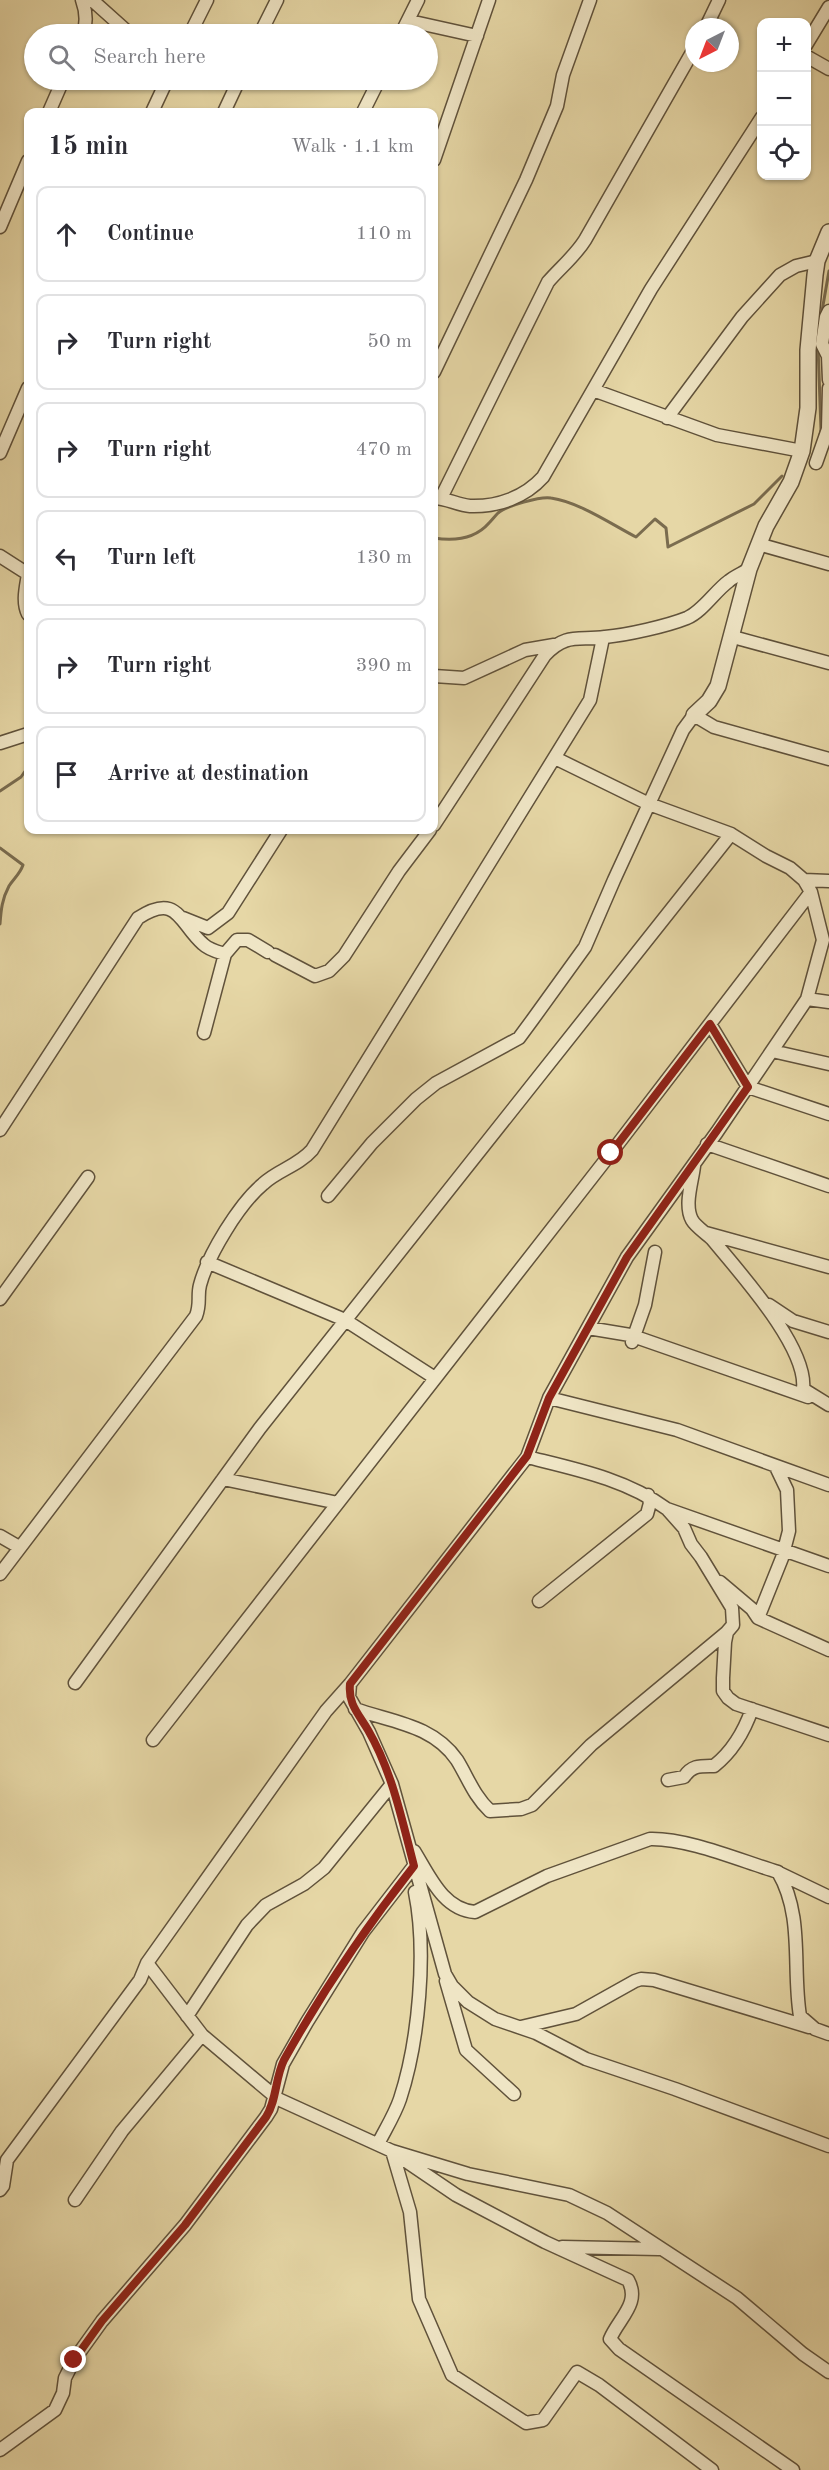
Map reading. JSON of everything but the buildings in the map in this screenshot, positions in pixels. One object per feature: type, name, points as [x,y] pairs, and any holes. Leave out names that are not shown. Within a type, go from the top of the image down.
[{"type":"street","points":[[82,0],[85,9],[85,24]]},
{"type":"street","points":[[92,0],[119,24]]},
{"type":"street","points":[[195,24],[207,0]]},
{"type":"street","points":[[265,24],[277,0]]},
{"type":"street","points":[[406,24],[418,0]]},
{"type":"street","points":[[438,148],[489,0]]},
{"type":"street","points":[[438,364],[526,180],[557,106],[563,75],[590,0]]},
{"type":"street","points":[[710,18],[719,0]]},
{"type":"street","points":[[811,38],[829,7]]},
{"type":"street","points":[[438,27],[477,36]]},
{"type":"street","points":[[811,58],[829,69]]},
{"type":"street","points":[[438,496],[548,282],[561,267],[574,258],[685,65]]},
{"type":"street","points":[[51,108],[59,90]]},
{"type":"street","points":[[154,108],[162,90]]},
{"type":"street","points":[[226,108],[234,90]]},
{"type":"street","points":[[365,108],[374,90]]},
{"type":"street","points":[[438,498],[469,506],[496,504],[532,489],[543,477],[651,289],[757,125]]},
{"type":"street","points":[[0,227],[24,170]]},
{"type":"street","points":[[327,1196],[372,1143],[416,1098],[436,1083],[519,1038],[585,947],[683,730],[709,701],[718,686],[733,637],[749,569],[758,544],[791,482],[801,455],[808,408],[808,350],[817,261],[829,232]]},
{"type":"street","points":[[667,418],[742,317],[780,275],[795,266],[817,261]]},
{"type":"street","points":[[829,310],[822,345],[829,356],[829,380]]},
{"type":"street","points":[[808,350],[829,356]]},
{"type":"street","points":[[816,463],[828,429],[829,388]]},
{"type":"street","points":[[593,390],[717,435],[801,455],[816,463],[829,466]]},
{"type":"street","points":[[0,453],[24,397]]},
{"type":"street","points":[[758,544],[829,564]]},
{"type":"street","points":[[0,556],[24,571]]},
{"type":"street","points":[[438,675],[464,678],[525,650],[587,636],[603,638],[688,617],[729,581],[749,569]]},
{"type":"street","points":[[733,637],[829,663]]},
{"type":"street","points":[[0,1574],[196,1316],[201,1304],[199,1288],[207,1262],[250,1195],[265,1181],[303,1160],[312,1150],[590,700],[603,638]]},
{"type":"street","points":[[438,819],[545,655],[555,645]]},
{"type":"street","points":[[694,716],[714,727],[829,759]]},
{"type":"street","points":[[0,743],[24,735]]},
{"type":"street","points":[[0,2190],[3,2186],[7,2160],[140,1980],[147,1963],[326,1711],[350,1684],[527,1456],[549,1398],[627,1257],[748,1087],[807,999],[826,940],[811,892],[804,880],[790,868],[731,834],[649,804],[555,758]]},
{"type":"street","points":[[0,1131],[138,918],[152,909],[165,908],[208,928],[228,914],[278,834]]},
{"type":"street","points":[[204,1033],[225,954],[237,940],[248,940],[315,976],[329,971],[344,956],[399,871],[427,834]]},
{"type":"street","points":[[75,1683],[260,1428],[731,834]]},
{"type":"street","points":[[804,880],[829,881]]},
{"type":"street","points":[[153,1740],[811,892]]},
{"type":"street","points":[[182,917],[203,945],[225,954]]},
{"type":"street","points":[[807,999],[829,1002]]},
{"type":"street","points":[[710,1024],[748,1087],[829,1114]]},
{"type":"street","points":[[772,1051],[829,1064]]},
{"type":"street","points":[[707,1144],[829,1186]]},
{"type":"street","points":[[695,1162],[688,1207],[693,1222],[706,1233],[757,1294],[774,1310],[793,1321],[829,1332]]},
{"type":"street","points":[[0,1299],[88,1177]]},
{"type":"street","points":[[706,1233],[829,1267]]},
{"type":"street","points":[[633,1340],[645,1305],[655,1252]]},
{"type":"street","points":[[207,1262],[345,1320],[435,1378]]},
{"type":"street","points":[[757,1294],[790,1346],[804,1377],[803,1389],[825,1403]]},
{"type":"street","points":[[588,1328],[633,1340],[825,1403]]},
{"type":"street","points":[[549,1398],[677,1430],[829,1485]]},
{"type":"street","points":[[527,1456],[599,1475],[648,1495],[667,1509],[684,1528],[691,1544],[732,1608],[723,1658],[723,1691],[728,1698],[736,1704],[829,1735]]},
{"type":"street","points":[[355,1709],[417,1728],[443,1742],[466,1776],[477,1798],[490,1810],[521,1809],[532,1805],[591,1746],[730,1629],[755,1614],[785,1549],[789,1531],[788,1490],[776,1467]]},
{"type":"street","points":[[223,1479],[338,1503]]},
{"type":"street","points":[[539,1601],[647,1514],[650,1503],[648,1495]]},
{"type":"street","points":[[667,1509],[829,1566]]},
{"type":"street","points":[[0,1536],[19,1547]]},
{"type":"street","points":[[710,1574],[755,1614],[829,1650]]},
{"type":"street","points":[[350,1684],[349,1697],[369,1732],[392,1784],[408,1843],[417,1898],[421,1968],[412,2043],[400,2100],[378,2144]]},
{"type":"street","points":[[668,1780],[684,1777],[689,1769],[698,1766],[714,1766],[725,1758],[745,1729],[752,1709]]},
{"type":"street","points":[[187,2016],[247,1925],[266,1905],[304,1884],[324,1868],[392,1784]]},
{"type":"street","points":[[408,1843],[442,1895],[463,1911],[475,1912],[547,1876],[650,1839],[681,1843],[778,1872],[829,1897]]},
{"type":"street","points":[[413,1868],[466,2050],[514,2094]]},
{"type":"street","points":[[0,2450],[55,2410],[63,2393],[65,2378],[74,2360],[102,2321],[185,2225],[239,2155],[271,2109],[283,2064],[307,2022],[363,1932],[413,1868]]},
{"type":"street","points":[[778,1872],[790,1897],[794,1919],[800,2016],[816,2029]]},
{"type":"street","points":[[147,1963],[202,2035],[275,2096],[392,2151],[456,2195],[556,2247],[628,2280],[634,2290],[633,2301],[615,2327],[610,2339],[619,2349],[793,2470]]},
{"type":"street","points":[[445,1974],[452,1986],[468,2002],[495,2019],[521,2027],[586,2059],[829,2146]]},
{"type":"street","points":[[521,2027],[576,2014],[634,1981],[648,1979],[829,2034]]},
{"type":"street","points":[[75,2200],[122,2131],[202,2035]]},
{"type":"street","points":[[392,2151],[468,2174],[569,2195],[607,2212],[737,2298],[803,2355],[829,2372]]},
{"type":"street","points":[[392,2151],[410,2212],[419,2299],[452,2375],[526,2423],[543,2420],[577,2372],[598,2385],[712,2470]]},
{"type":"street","points":[[556,2247],[660,2249]]},
{"type":"waterway","points":[[818,334],[829,271]]},
{"type":"waterway","points":[[818,346],[820,435]]},
{"type":"waterway","points":[[438,538],[456,539],[470,536],[477,533],[498,513],[508,507],[551,498],[584,509],[636,537],[655,519],[666,528],[668,547],[754,504],[782,476]]},
{"type":"waterway","points":[[0,791],[24,773]]},
{"type":"waterway","points":[[0,848],[23,865],[5,895],[0,924]]},
{"type":"route","points":[[74,2360],[102,2321],[185,2225],[266,2117],[271,2109],[283,2064],[307,2022],[363,1932],[414,1866],[392,1784],[369,1732],[349,1697],[350,1684],[527,1456],[549,1398],[627,1257],[748,1087],[710,1024],[611,1153]]}]
